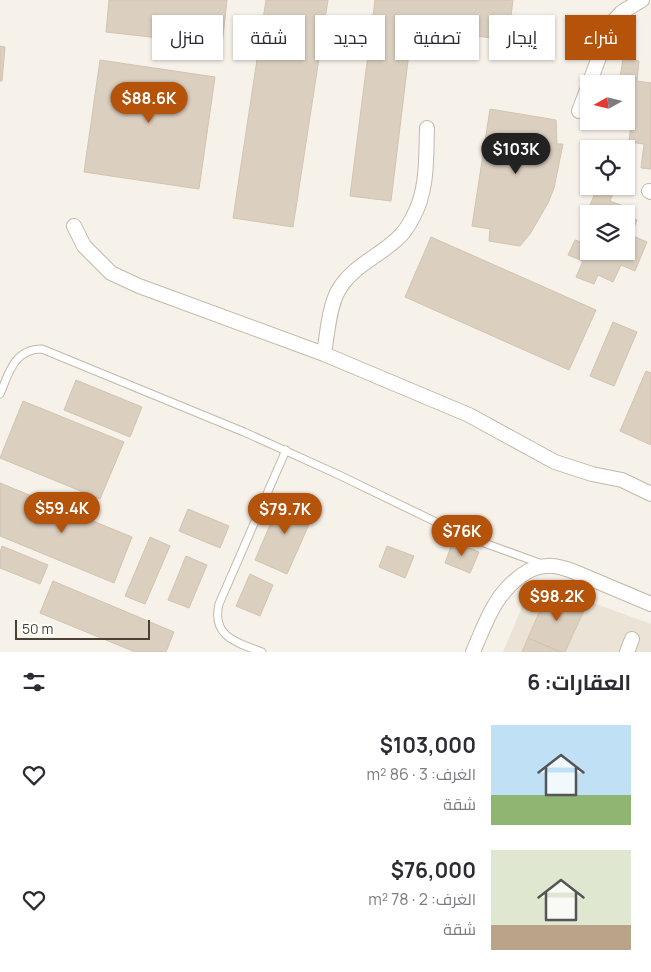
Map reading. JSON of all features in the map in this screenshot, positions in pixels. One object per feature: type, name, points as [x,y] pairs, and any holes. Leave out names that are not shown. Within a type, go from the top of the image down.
[{"type":"street","points":[[592,75],[612,22],[623,6],[642,0]]},
{"type":"street","points":[[324,354],[333,303],[337,292],[351,274],[397,239],[414,216],[424,187],[427,128]]},
{"type":"street","points":[[74,226],[84,246],[110,273],[140,286],[324,354],[469,415],[555,462],[592,474],[622,480],[651,494]]},
{"type":"street","points":[[473,652],[492,608],[506,588],[524,573],[535,568],[556,566],[570,570],[651,604]]},
{"type":"lane","points":[[0,394],[16,360],[28,351],[42,349],[286,450],[438,523],[546,566]]},
{"type":"lane","points":[[262,652],[229,638],[220,626],[218,611],[219,604],[286,450]]},
{"type":"shaded area","points":[[533,581],[651,624],[651,652],[503,652]]},
{"type":"building","points":[[109,0],[227,0],[223,36],[223,15],[152,15],[152,37],[106,32]]},
{"type":"building","points":[[266,0],[328,0],[326,15],[315,15],[315,60],[319,60],[293,227],[233,218],[257,60],[305,60],[305,15],[264,15]]},
{"type":"building","points":[[375,0],[513,0],[511,15],[489,15],[489,38],[479,36],[479,15],[395,15],[395,60],[408,60],[391,201],[350,196],[367,60],[385,60],[385,15],[373,15]]},
{"type":"building","points":[[0,46],[5,47],[2,81],[0,81]]},
{"type":"building","points":[[100,60],[215,77],[199,189],[84,172]]},
{"type":"building","points":[[623,60],[639,61],[637,81],[651,83],[651,169],[641,168],[644,144],[635,143],[635,140],[629,140],[630,130],[635,130],[635,75],[620,75]]},
{"type":"building","points":[[490,109],[556,120],[557,144],[563,144],[554,188],[548,203],[530,234],[520,246],[489,241],[490,229],[472,226]]},
{"type":"building","points":[[594,195],[612,195],[610,201],[620,205],[590,205]]},
{"type":"building","points":[[431,237],[596,310],[569,370],[405,297]]},
{"type":"building","points":[[635,237],[647,242],[635,271],[621,265],[613,282],[598,275],[594,284],[576,277],[583,261],[580,260],[635,260]]},
{"type":"building","points":[[575,240],[580,242],[580,260],[568,255]]},
{"type":"building","points":[[613,322],[637,332],[614,386],[590,376]]},
{"type":"building","points":[[646,371],[651,373],[651,445],[620,431]]},
{"type":"building","points":[[76,380],[142,407],[130,437],[64,410]]},
{"type":"building","points":[[23,401],[124,442],[100,499],[0,458]]},
{"type":"building","points":[[0,483],[132,537],[114,583],[0,536]]},
{"type":"building","points":[[282,497],[315,511],[287,574],[255,560]]},
{"type":"building","points":[[188,509],[229,526],[220,548],[179,531]]},
{"type":"building","points":[[150,537],[170,546],[145,604],[125,596]]},
{"type":"building","points":[[453,541],[479,552],[470,573],[445,563]]},
{"type":"building","points":[[2,546],[48,565],[40,584],[0,568]]},
{"type":"building","points":[[387,546],[414,556],[405,578],[379,567]]},
{"type":"building","points":[[186,556],[207,565],[189,608],[168,600]]},
{"type":"building","points":[[250,574],[273,585],[260,616],[236,606]]},
{"type":"building","points":[[53,581],[174,632],[166,652],[135,652],[40,613]]},
{"type":"building","points":[[549,590],[586,606],[565,652],[528,638]]},
{"type":"building","points":[[528,638],[561,652],[522,652]]}]
